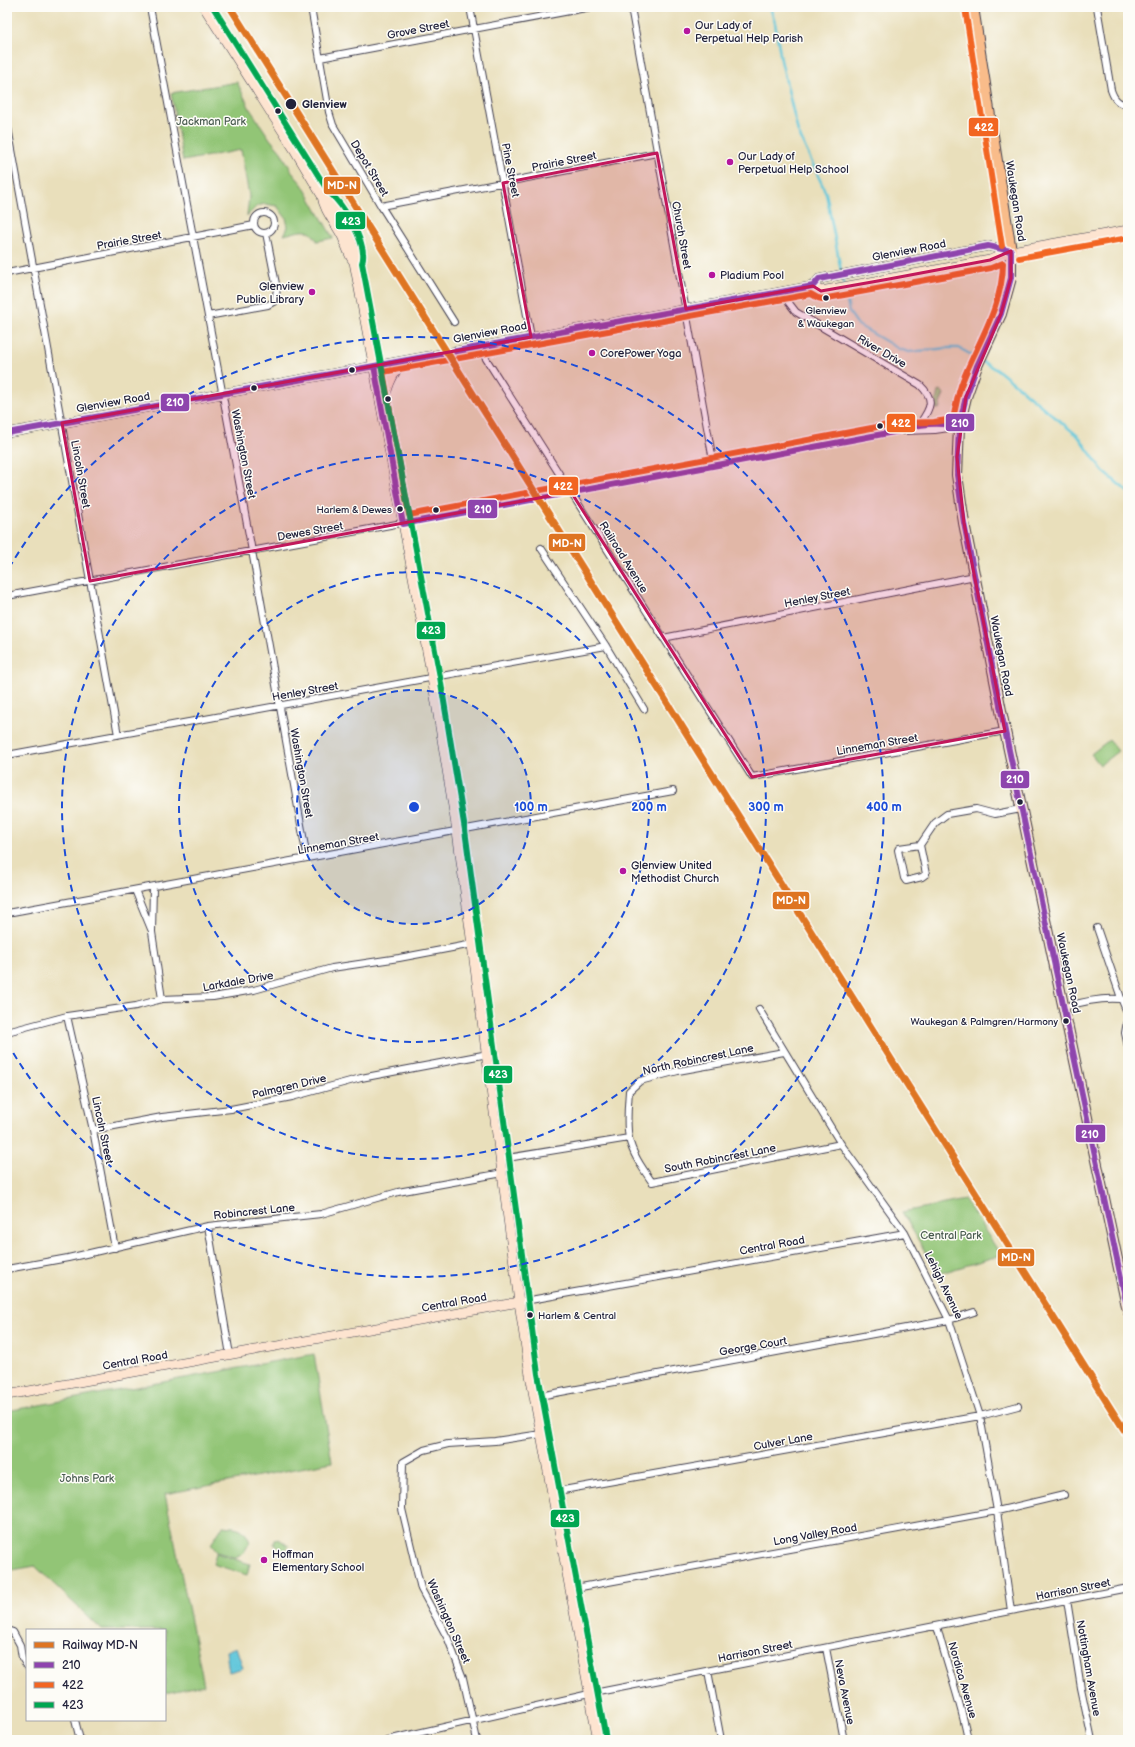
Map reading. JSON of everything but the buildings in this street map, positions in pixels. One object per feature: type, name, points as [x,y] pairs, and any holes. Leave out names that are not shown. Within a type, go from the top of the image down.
[{"type":"main road","points":[[204,7],[322,196],[323,205],[341,235],[354,262],[432,678],[457,831],[473,944],[519,1302],[534,1397],[598,1740]]},
{"type":"main road","name":"Waukegan Road","points":[[973,7],[1011,251],[1011,278],[1003,306],[977,366],[966,397],[959,426],[957,475],[963,516],[1005,731],[1064,1007],[1125,1280],[1128,1311]]},
{"type":"main road","name":"Glenview Road","points":[[813,286],[821,291],[833,289],[990,260],[1011,251],[1128,230]]},
{"type":"main road","name":"Glenview Road","points":[[7,433],[813,286],[819,280],[830,277],[988,246],[1011,251]]},
{"type":"main road","points":[[383,415],[385,397],[390,380],[394,372],[404,361]]},
{"type":"main road","name":"Central Road","points":[[7,1395],[519,1302]]},
{"type":"street","name":"Washington Street","points":[[150,7],[252,551],[307,858]]},
{"type":"street","name":"Depot Street","points":[[310,7],[329,112],[333,125],[380,206],[454,322]]},
{"type":"street","name":"Pine Street","points":[[470,7],[531,337]]},
{"type":"street","name":"Grove Street","points":[[320,58],[591,7]]},
{"type":"street","name":"Church Street","points":[[631,7],[714,466]]},
{"type":"street","points":[[1097,7],[1111,90],[1117,101],[1128,105]]},
{"type":"street","name":"Lincoln Street","points":[[7,122],[118,735]]},
{"type":"street","name":"Prairie Street","points":[[380,206],[657,153]]},
{"type":"street","points":[[262,212],[269,213],[274,218],[275,224],[272,230],[266,233],[257,231],[254,225],[256,216],[262,212]]},
{"type":"street","name":"Prairie Street","points":[[7,272],[194,238],[254,225]]},
{"type":"street","points":[[208,316],[268,305],[275,301],[277,289],[266,233]]},
{"type":"street","name":"River Drive","points":[[785,291],[789,303],[796,312],[920,385],[928,392],[930,404],[928,411],[920,423]]},
{"type":"street","name":"Railroad Avenue","points":[[482,346],[483,354],[752,777]]},
{"type":"street","name":"Dewes Street","points":[[899,431],[920,423],[939,422],[959,426]]},
{"type":"street","name":"Dewes Street","points":[[7,596],[403,524],[899,431],[935,430],[959,426]]},
{"type":"street","points":[[540,548],[606,646],[644,709]]},
{"type":"street","name":"Henley Street","points":[[663,638],[975,576]]},
{"type":"street","name":"Henley Street","points":[[7,756],[606,646]]},
{"type":"street","name":"Linneman Street","points":[[752,777],[1005,731]]},
{"type":"street","name":"Linneman Street","points":[[7,913],[673,791]]},
{"type":"street","points":[[920,845],[899,848],[898,850],[906,881],[922,877],[926,874],[920,845],[935,823],[947,814],[976,809],[995,814],[1021,809]]},
{"type":"street","points":[[153,887],[152,932],[162,999]]},
{"type":"street","points":[[135,890],[152,932]]},
{"type":"street","points":[[1098,928],[1128,1016],[1125,1033],[1128,1047]]},
{"type":"street","name":"Larkdale Drive","points":[[7,1032],[67,1016],[136,1006],[162,999],[213,997],[254,990],[332,968],[399,958],[473,944]]},
{"type":"street","points":[[1064,1007],[1078,1003],[1121,998],[1128,1000]]},
{"type":"street","name":"Lehigh Avenue","points":[[759,1009],[841,1144],[905,1233],[949,1320],[980,1416],[997,1511],[1011,1611]]},
{"type":"street","name":"Lincoln Street","points":[[67,1016],[93,1130],[115,1248]]},
{"type":"street","name":"North Robincrest Lane","points":[[629,1138],[629,1091],[640,1081],[678,1071],[784,1052]]},
{"type":"street","name":"Palmgren Drive","points":[[93,1130],[162,1117],[247,1106],[292,1098],[361,1078],[488,1054]]},
{"type":"street","points":[[501,1159],[629,1138]]},
{"type":"street","name":"South Robincrest Lane","points":[[629,1138],[637,1158],[652,1182],[841,1144]]},
{"type":"street","name":"Robincrest Lane","points":[[7,1269],[115,1248],[208,1226],[321,1214],[398,1192],[503,1173]]},
{"type":"street","points":[[208,1226],[230,1355]]},
{"type":"street","name":"Central Road","points":[[519,1302],[905,1233]]},
{"type":"street","name":"George Court","points":[[534,1397],[949,1320],[974,1312]]},
{"type":"street","name":"Culver Lane","points":[[552,1492],[980,1416],[1018,1406]]},
{"type":"street","name":"Washington Street","points":[[476,1740],[463,1678],[448,1639],[421,1589],[402,1509],[403,1462],[424,1450],[448,1444],[495,1441],[541,1434]]},
{"type":"street","name":"Long Valley Road","points":[[570,1589],[997,1511],[1064,1495]]},
{"type":"street","name":"Harrison Street","points":[[387,1740],[589,1694],[1128,1588]]},
{"type":"street","name":"Nottingham Avenue","points":[[1067,1600],[1081,1688],[1092,1740]]},
{"type":"street","name":"Nordica Avenue","points":[[937,1626],[944,1657],[961,1704],[968,1740]]},
{"type":"street","points":[[7,1630],[12,1632],[20,1644],[22,1658],[26,1664]]},
{"type":"street","name":"Neva Avenue","points":[[826,1648],[844,1740]]},
{"type":"street","points":[[708,1671],[721,1740]]},
{"type":"street","points":[[75,1721],[80,1740]]},
{"type":"highlighted area","points":[[657,153],[686,309],[813,286],[821,291],[889,279],[990,260],[1011,251],[1011,278],[1001,314],[966,397],[957,457],[964,523],[1005,731],[752,777],[571,492],[90,581],[62,423],[531,337],[503,183]]},
{"type":"green space","name":"Jackman Park","points":[[237,82],[250,109],[270,139],[281,152],[294,175],[302,184],[333,238],[317,241],[314,236],[307,231],[298,231],[284,235],[288,227],[286,218],[277,206],[265,204],[257,206],[247,216],[249,196],[241,150],[183,161],[171,93]]},
{"type":"green space","points":[[941,390],[944,394],[940,404],[941,406],[939,409],[935,409],[938,391]]},
{"type":"green space","points":[[1109,740],[1118,751],[1100,765],[1091,754]]},
{"type":"green space","name":"Central Park","points":[[965,1200],[1001,1255],[938,1274],[902,1212]]},
{"type":"green space","name":"Johns Park","points":[[314,1354],[332,1462],[165,1494],[204,1685],[166,1693],[166,1629],[101,1629],[35,1566],[7,1571],[7,1411]]},
{"type":"green space","points":[[223,1526],[243,1530],[250,1542],[243,1554],[236,1558],[217,1552],[211,1544]]},
{"type":"green space","points":[[279,1539],[289,1546],[284,1552],[274,1544],[275,1540]]},
{"type":"green space","points":[[216,1553],[250,1564],[247,1575],[213,1564]]},
{"type":"water","points":[[236,1647],[243,1668],[229,1672],[226,1651]]},
{"type":"waterway","points":[[770,7],[775,23],[781,60],[798,132],[826,193],[849,312],[858,325],[899,349],[909,352],[959,348],[977,358]]},
{"type":"waterway","points":[[981,361],[999,371],[1078,436],[1103,471],[1128,492]]},
{"type":"rail line","name":"MD-N","points":[[230,7],[1128,1436]]},
{"type":"transit line","name":"423","points":[[213,7],[328,191],[347,214],[362,245],[362,263],[440,677],[465,830],[538,1374],[606,1739]]},
{"type":"transit line","name":"422","points":[[965,8],[1002,246]]},
{"type":"transit line","name":"422","points":[[1019,258],[1128,238]]},
{"type":"transit line","name":"210","points":[[7,433],[813,286],[819,279],[988,246],[1011,251]]},
{"type":"transit line","name":"210","points":[[1011,251],[1011,278],[1001,314],[977,366],[966,397],[959,426],[957,475],[964,523],[1005,731],[1128,1311]]},
{"type":"transit line","name":"422","points":[[1003,263],[999,294],[989,323],[961,385],[953,419],[934,422],[898,423],[409,515],[383,372],[811,294],[822,299],[991,268],[1003,263]]},
{"type":"transit line","name":"210","points":[[374,366],[403,524],[899,431],[914,426],[936,424],[959,426]]},
{"type":"place","name":"Our Lady of Perpetual Help Parish","points":[[687,31]]},
{"type":"place","name":"Glenview","points":[[291,104]]},
{"type":"place","name":"Our Lady of Perpetual Help School","points":[[730,162]]},
{"type":"place","name":"Pladium Pool","points":[[712,275]]},
{"type":"place","name":"Glenview Public Library","points":[[312,292]]},
{"type":"place","name":"Glenview & Waukegan","points":[[826,298]]},
{"type":"place","name":"CorePower Yoga","points":[[592,353]]},
{"type":"place","name":"Harlem & Dewes","points":[[400,509]]},
{"type":"place","name":"Glenview United Methodist Church","points":[[623,871]]},
{"type":"place","name":"Waukegan & Palmgren/Harmony","points":[[1066,1021]]},
{"type":"place","name":"Harlem & Central","points":[[530,1315]]},
{"type":"place","name":"Hoffman Elementary School","points":[[264,1560]]}]
